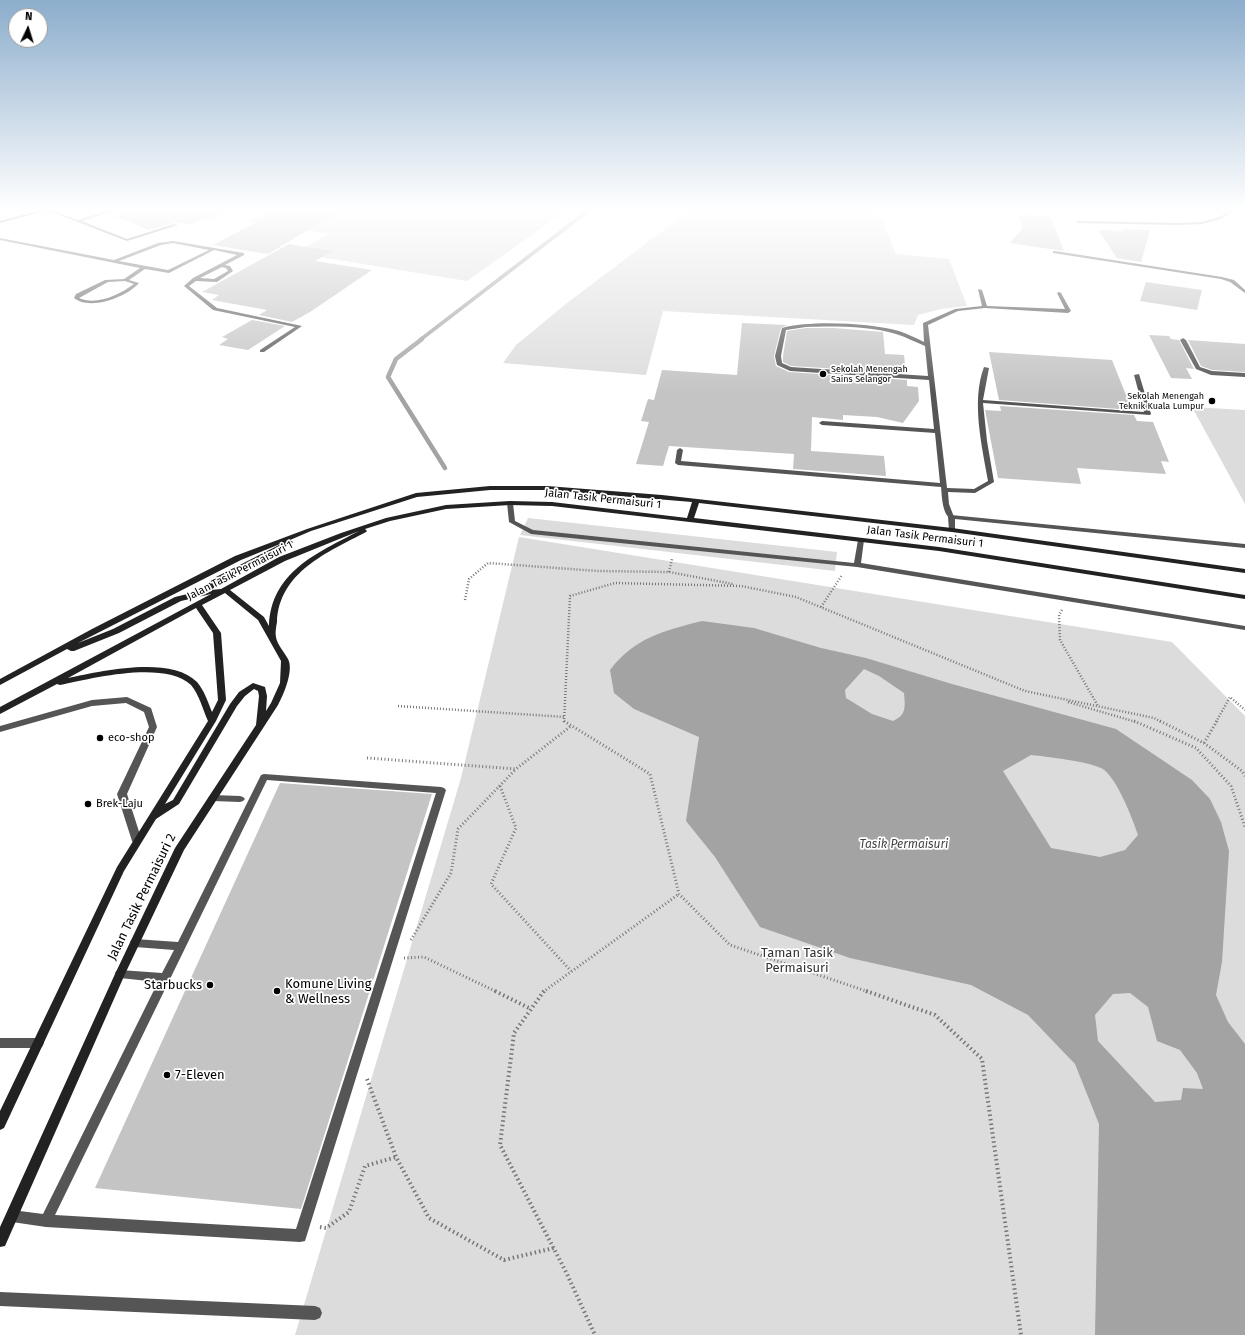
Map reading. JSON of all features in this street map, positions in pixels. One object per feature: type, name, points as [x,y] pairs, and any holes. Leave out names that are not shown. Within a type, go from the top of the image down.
[{"type":"main road","name":"Jalan Tasik Permaisuri 1","points":[[0,682],[95,631],[238,558],[310,530],[416,496],[490,488],[547,488],[696,501],[952,530],[1245,571]]},
{"type":"main road","points":[[690,520],[696,501]]},
{"type":"main road","name":"Jalan Tasik Permaisuri 1","points":[[0,710],[282,559],[343,534],[388,519],[446,507],[510,503],[552,504],[938,549],[1245,597]]},
{"type":"main road","points":[[272,639],[275,603],[284,584],[299,569],[326,552],[388,519]]},
{"type":"main road","points":[[1,1121],[120,870],[212,721],[222,700],[217,633],[198,605],[203,593],[219,579],[282,547],[310,530]]},
{"type":"main road","points":[[45,658],[116,631],[178,599],[203,593],[226,590]]},
{"type":"main road","name":"Jalan Tasik Permaisuri 2","points":[[0,1242],[120,974],[180,848],[275,703],[284,683],[285,661],[261,619],[226,590]]},
{"type":"main road","points":[[51,684],[118,671],[169,671],[193,683],[212,721]]},
{"type":"main road","points":[[151,818],[176,802],[234,704],[242,694],[253,686],[262,689],[263,696],[260,725]]},
{"type":"street","points":[[124,280],[137,283],[131,288],[99,302],[81,301],[76,298],[78,294],[107,281],[124,280],[140,269]]},
{"type":"street","points":[[156,269],[169,272],[174,269]]},
{"type":"street","points":[[214,269],[195,279],[186,286],[215,309],[299,326],[262,351]]},
{"type":"street","points":[[195,279],[214,281],[231,271],[230,269]]},
{"type":"street","points":[[1166,269],[1222,278],[1232,281],[1245,292]]},
{"type":"street","points":[[980,290],[985,307]]},
{"type":"street","points":[[952,530],[951,517],[946,504],[925,324],[957,310],[985,307],[1068,311],[1059,293]]},
{"type":"street","points":[[927,345],[897,332],[879,329],[804,325],[784,329],[778,356],[779,364],[790,369],[931,378]]},
{"type":"street","points":[[1183,340],[1198,368],[1211,373],[1245,376]]},
{"type":"street","points":[[680,450],[678,463],[975,491],[992,482],[984,441],[980,401],[986,368]]},
{"type":"street","points":[[980,401],[1148,414],[1137,375]]},
{"type":"street","points":[[822,423],[938,431]]},
{"type":"street","points":[[510,503],[512,522],[530,532],[856,565],[1245,628]]},
{"type":"street","points":[[951,517],[1245,546]]},
{"type":"street","points":[[856,565],[861,540]]},
{"type":"street","points":[[0,729],[92,704],[127,700],[148,710],[153,727],[122,794],[137,841]]},
{"type":"street","points":[[12,1216],[46,1221],[300,1236],[441,790],[264,777],[46,1221]]},
{"type":"street","points":[[213,798],[240,799]]},
{"type":"street","points":[[135,943],[181,946]]},
{"type":"street","points":[[120,974],[165,978]]},
{"type":"street","points":[[0,1042],[38,1044]]},
{"type":"street","points":[[0,1299],[315,1313]]},
{"type":"path","points":[[669,572],[673,556]]},
{"type":"path","points":[[465,600],[469,579],[488,563],[598,571],[669,572],[796,597],[1025,691],[1154,718],[1204,743],[1242,771],[1245,776]]},
{"type":"path","points":[[821,607],[840,580]]},
{"type":"path","points":[[741,586],[615,583],[570,596],[564,722],[650,774],[679,894],[730,945],[935,1015],[982,1059],[1021,1335]]},
{"type":"path","points":[[1066,599],[1059,615],[1060,640],[1098,706]]},
{"type":"path","points":[[1043,695],[1126,718],[1196,748],[1231,786],[1245,828]]},
{"type":"path","points":[[1204,743],[1230,697],[1245,710]]},
{"type":"path","points":[[398,706],[565,717]]},
{"type":"path","points":[[408,945],[451,873],[458,829],[516,769],[571,726]]},
{"type":"path","points":[[367,758],[516,769]]},
{"type":"path","points":[[500,786],[516,828],[491,884],[571,971]]},
{"type":"path","points":[[595,1335],[554,1248],[500,1145],[514,1033],[545,990],[679,894]]},
{"type":"path","points":[[404,952],[400,958],[424,957],[532,1009]]},
{"type":"path","points":[[366,1075],[396,1158],[429,1218],[504,1260],[554,1248]]},
{"type":"path","points":[[304,1223],[326,1228],[349,1212],[365,1166],[396,1158]]},
{"type":"green space","points":[[395,269],[483,269],[467,281]]},
{"type":"green space","points":[[612,269],[953,269],[967,306],[941,309],[918,315],[914,325],[663,311],[646,375],[503,363],[516,345],[567,303]]},
{"type":"green space","points":[[1192,407],[1245,410],[1245,504]]},
{"type":"green space","points":[[528,518],[837,552],[835,571],[520,535]]},
{"type":"green space","name":"Taman Tasik Permaisuri","points":[[519,537],[1172,642],[1245,716],[1245,1335],[295,1335],[461,778]]},
{"type":"water","name":"Tasik Permaisuri","points":[[702,621],[754,628],[821,648],[866,658],[952,684],[1116,729],[1192,780],[1210,799],[1221,822],[1229,851],[1222,962],[1216,995],[1228,1022],[1245,1044],[1245,1335],[1095,1335],[1099,1124],[1075,1064],[1028,1015],[971,985],[850,958],[760,927],[715,857],[686,821],[699,737],[634,709],[614,693],[610,670],[620,659],[630,650],[651,637]],"holes":[[[864,669],[879,676],[904,693],[904,710],[898,719],[893,721],[872,714],[846,698],[845,690]],[[1031,755],[1077,761],[1101,768],[1107,772],[1118,788],[1138,835],[1125,850],[1100,857],[1051,848],[1003,771]],[[1130,993],[1148,1007],[1157,1041],[1180,1050],[1197,1073],[1203,1089],[1183,1088],[1181,1100],[1155,1102],[1098,1041],[1095,1015],[1113,994]]]},
{"type":"building","points":[[243,269],[372,270],[310,312],[292,322],[259,315],[267,310],[212,300],[219,295],[202,292]]},
{"type":"building","points":[[1146,282],[1202,290],[1197,310],[1140,301]]},
{"type":"building","points":[[252,320],[285,326],[248,350],[219,345],[228,339],[222,337]]},
{"type":"building","points":[[742,323],[787,325],[781,328],[774,356],[776,366],[789,372],[907,380],[907,386],[918,387],[919,401],[903,423],[877,417],[843,415],[843,420],[812,417],[811,451],[884,456],[886,476],[793,469],[794,454],[669,446],[663,466],[636,464],[649,422],[641,421],[648,399],[654,400],[662,370],[737,375]]},
{"type":"building","points":[[806,328],[834,328],[883,332],[885,354],[904,355],[906,373],[791,366],[783,362],[787,331]]},
{"type":"building","points":[[1149,335],[1169,336],[1171,339],[1179,340],[1194,369],[1186,368],[1192,379],[1171,378]]},
{"type":"building","points":[[1188,340],[1245,344],[1245,372],[1212,370],[1201,366]]},
{"type":"building","points":[[989,352],[1112,360],[1132,410],[999,400]]},
{"type":"building","points":[[1000,406],[1134,415],[1137,421],[1153,422],[1169,462],[1161,461],[1166,474],[1077,468],[1081,484],[998,478],[985,410],[1001,411]]},
{"type":"building","name":"Komune Living & Wellness","points":[[280,783],[432,794],[301,1209],[95,1188]]},
{"type":"waterway","points":[[420,340],[512,269]]},
{"type":"waterway","points":[[422,339],[396,359],[388,377],[445,468]]},
{"type":"place","name":"Sekolah Menengah Sains Selangor","points":[[823,374]]},
{"type":"place","name":"Sekolah Menengah Teknik Kuala Lumpur","points":[[1212,401]]},
{"type":"place","name":"eco-shop","points":[[100,738]]},
{"type":"place","name":"Brek-Laju","points":[[88,804]]},
{"type":"place","name":"Starbucks","points":[[210,985]]},
{"type":"place","name":"Komune Living & Wellness","points":[[277,991]]},
{"type":"place","name":"7-Eleven","points":[[167,1075]]}]
